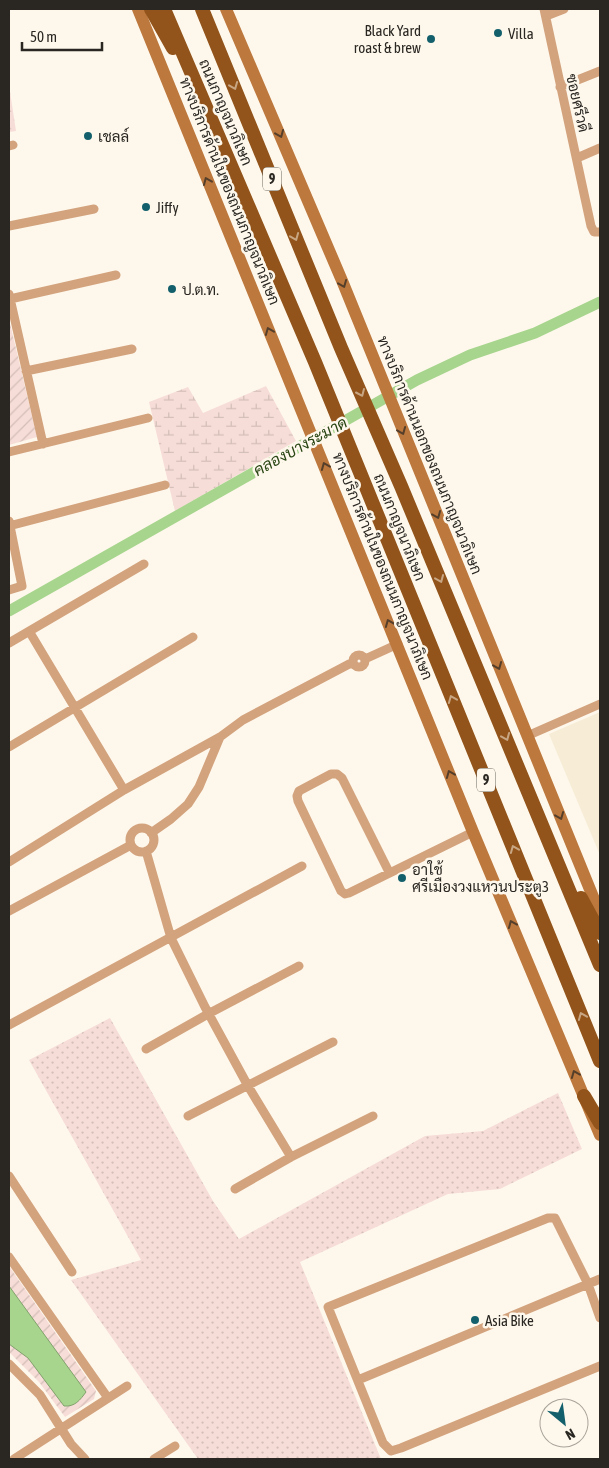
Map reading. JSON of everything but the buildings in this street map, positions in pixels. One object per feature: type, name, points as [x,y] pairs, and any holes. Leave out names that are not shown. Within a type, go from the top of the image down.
[{"type":"highway","points":[[151,9],[205,105]]},
{"type":"highway","name":"ถนนกาญจนาภิเษก","points":[[164,9],[315,362],[600,1061]]},
{"type":"highway","name":"ถนนกาญจนาภิเษก","points":[[202,9],[341,348],[401,486],[600,965]]},
{"type":"highway","points":[[211,9],[223,59]]},
{"type":"highway","points":[[553,849],[600,932]]},
{"type":"highway","points":[[584,1096],[600,1124]]},
{"type":"main road","name":"ทางบริการด้านในของถนนกาญจนาภิเษก","points":[[138,9],[474,832],[600,1135]]},
{"type":"main road","name":"ทางบริการด้านนอกของถนนกาญจนาภิเษก","points":[[226,9],[343,283],[600,914]]},
{"type":"street","points":[[545,12],[564,9]]},
{"type":"street","name":"ซอยศรีวดี","points":[[545,12],[591,226],[597,232]]},
{"type":"street","points":[[560,87],[600,71]]},
{"type":"street","points":[[577,158],[600,148]]},
{"type":"street","points":[[9,226],[94,209]]},
{"type":"street","points":[[43,444],[9,297],[116,275]]},
{"type":"street","points":[[26,371],[132,349]]},
{"type":"street","points":[[9,452],[148,418]]},
{"type":"street","points":[[9,590],[22,586],[9,524],[165,485]]},
{"type":"street","points":[[9,643],[144,564]]},
{"type":"street","points":[[29,631],[124,790]]},
{"type":"street","points":[[9,747],[193,638]]},
{"type":"street","points":[[9,862],[124,790],[220,737],[243,720],[353,662],[358,667],[365,663],[365,659],[398,644]]},
{"type":"street","points":[[527,736],[600,704]]},
{"type":"street","points":[[151,833],[188,804],[199,787],[220,737]]},
{"type":"street","points":[[389,872],[342,778],[338,774],[332,774],[299,791],[298,801],[341,891],[345,894],[474,832]]},
{"type":"street","points":[[144,828],[153,836],[153,843],[146,851],[138,852],[131,845],[130,836],[135,830],[144,828]]},
{"type":"street","points":[[9,911],[131,845]]},
{"type":"street","points":[[146,851],[171,938],[208,1014],[248,1086],[291,1157]]},
{"type":"street","points":[[9,1025],[302,866]]},
{"type":"street","points":[[146,1049],[299,966]]},
{"type":"street","points":[[188,1116],[334,1042]]},
{"type":"street","points":[[235,1189],[291,1157],[373,1116]]},
{"type":"street","points":[[9,1176],[72,1272]]},
{"type":"street","points":[[600,1318],[588,1284],[555,1218],[548,1218],[328,1307],[384,1443],[391,1451],[600,1366]]},
{"type":"street","points":[[9,1256],[108,1398]]},
{"type":"street","points":[[358,1380],[600,1279]]},
{"type":"street","points":[[9,1365],[40,1395],[71,1444],[85,1459]]},
{"type":"street","points":[[14,1459],[127,1386]]},
{"type":"street","points":[[71,1444],[76,1459]]},
{"type":"street","points":[[154,1459],[175,1446]]},
{"type":"shaded area","points":[[600,712],[600,855],[549,734]]},
{"type":"shaded area","points":[[9,1286],[86,1392],[74,1404],[64,1406],[28,1358],[9,1344]]},
{"type":"green space","points":[[9,85],[16,131],[9,132]]},
{"type":"green space","points":[[9,319],[37,437],[9,445]]},
{"type":"green space","points":[[266,386],[296,441],[175,511],[149,402],[188,387],[203,413]]},
{"type":"green space","points":[[110,1018],[213,1201],[239,1239],[425,1136],[483,1131],[558,1093],[582,1149],[500,1189],[448,1194],[300,1262],[381,1459],[198,1459],[71,1280],[141,1260],[29,1060]]},
{"type":"green space","points":[[9,1266],[96,1391],[94,1399],[65,1417],[39,1382],[9,1352]]},
{"type":"waterway","name":"คลองบางระมาด","points":[[9,611],[417,380],[470,355],[535,333],[600,302]]},
{"type":"place","name":"Villa","points":[[498,33]]},
{"type":"place","name":"Black Yard roast & brew","points":[[431,39]]},
{"type":"place","name":"เชลล์","points":[[88,136]]},
{"type":"place","name":"Jiffy","points":[[146,207]]},
{"type":"place","name":"ป.ต.ท.","points":[[172,289]]},
{"type":"place","name":"อาใช้ ศรีเมืองวงแหวนประตู3","points":[[402,878]]},
{"type":"place","name":"Asia Bike","points":[[475,1320]]}]
